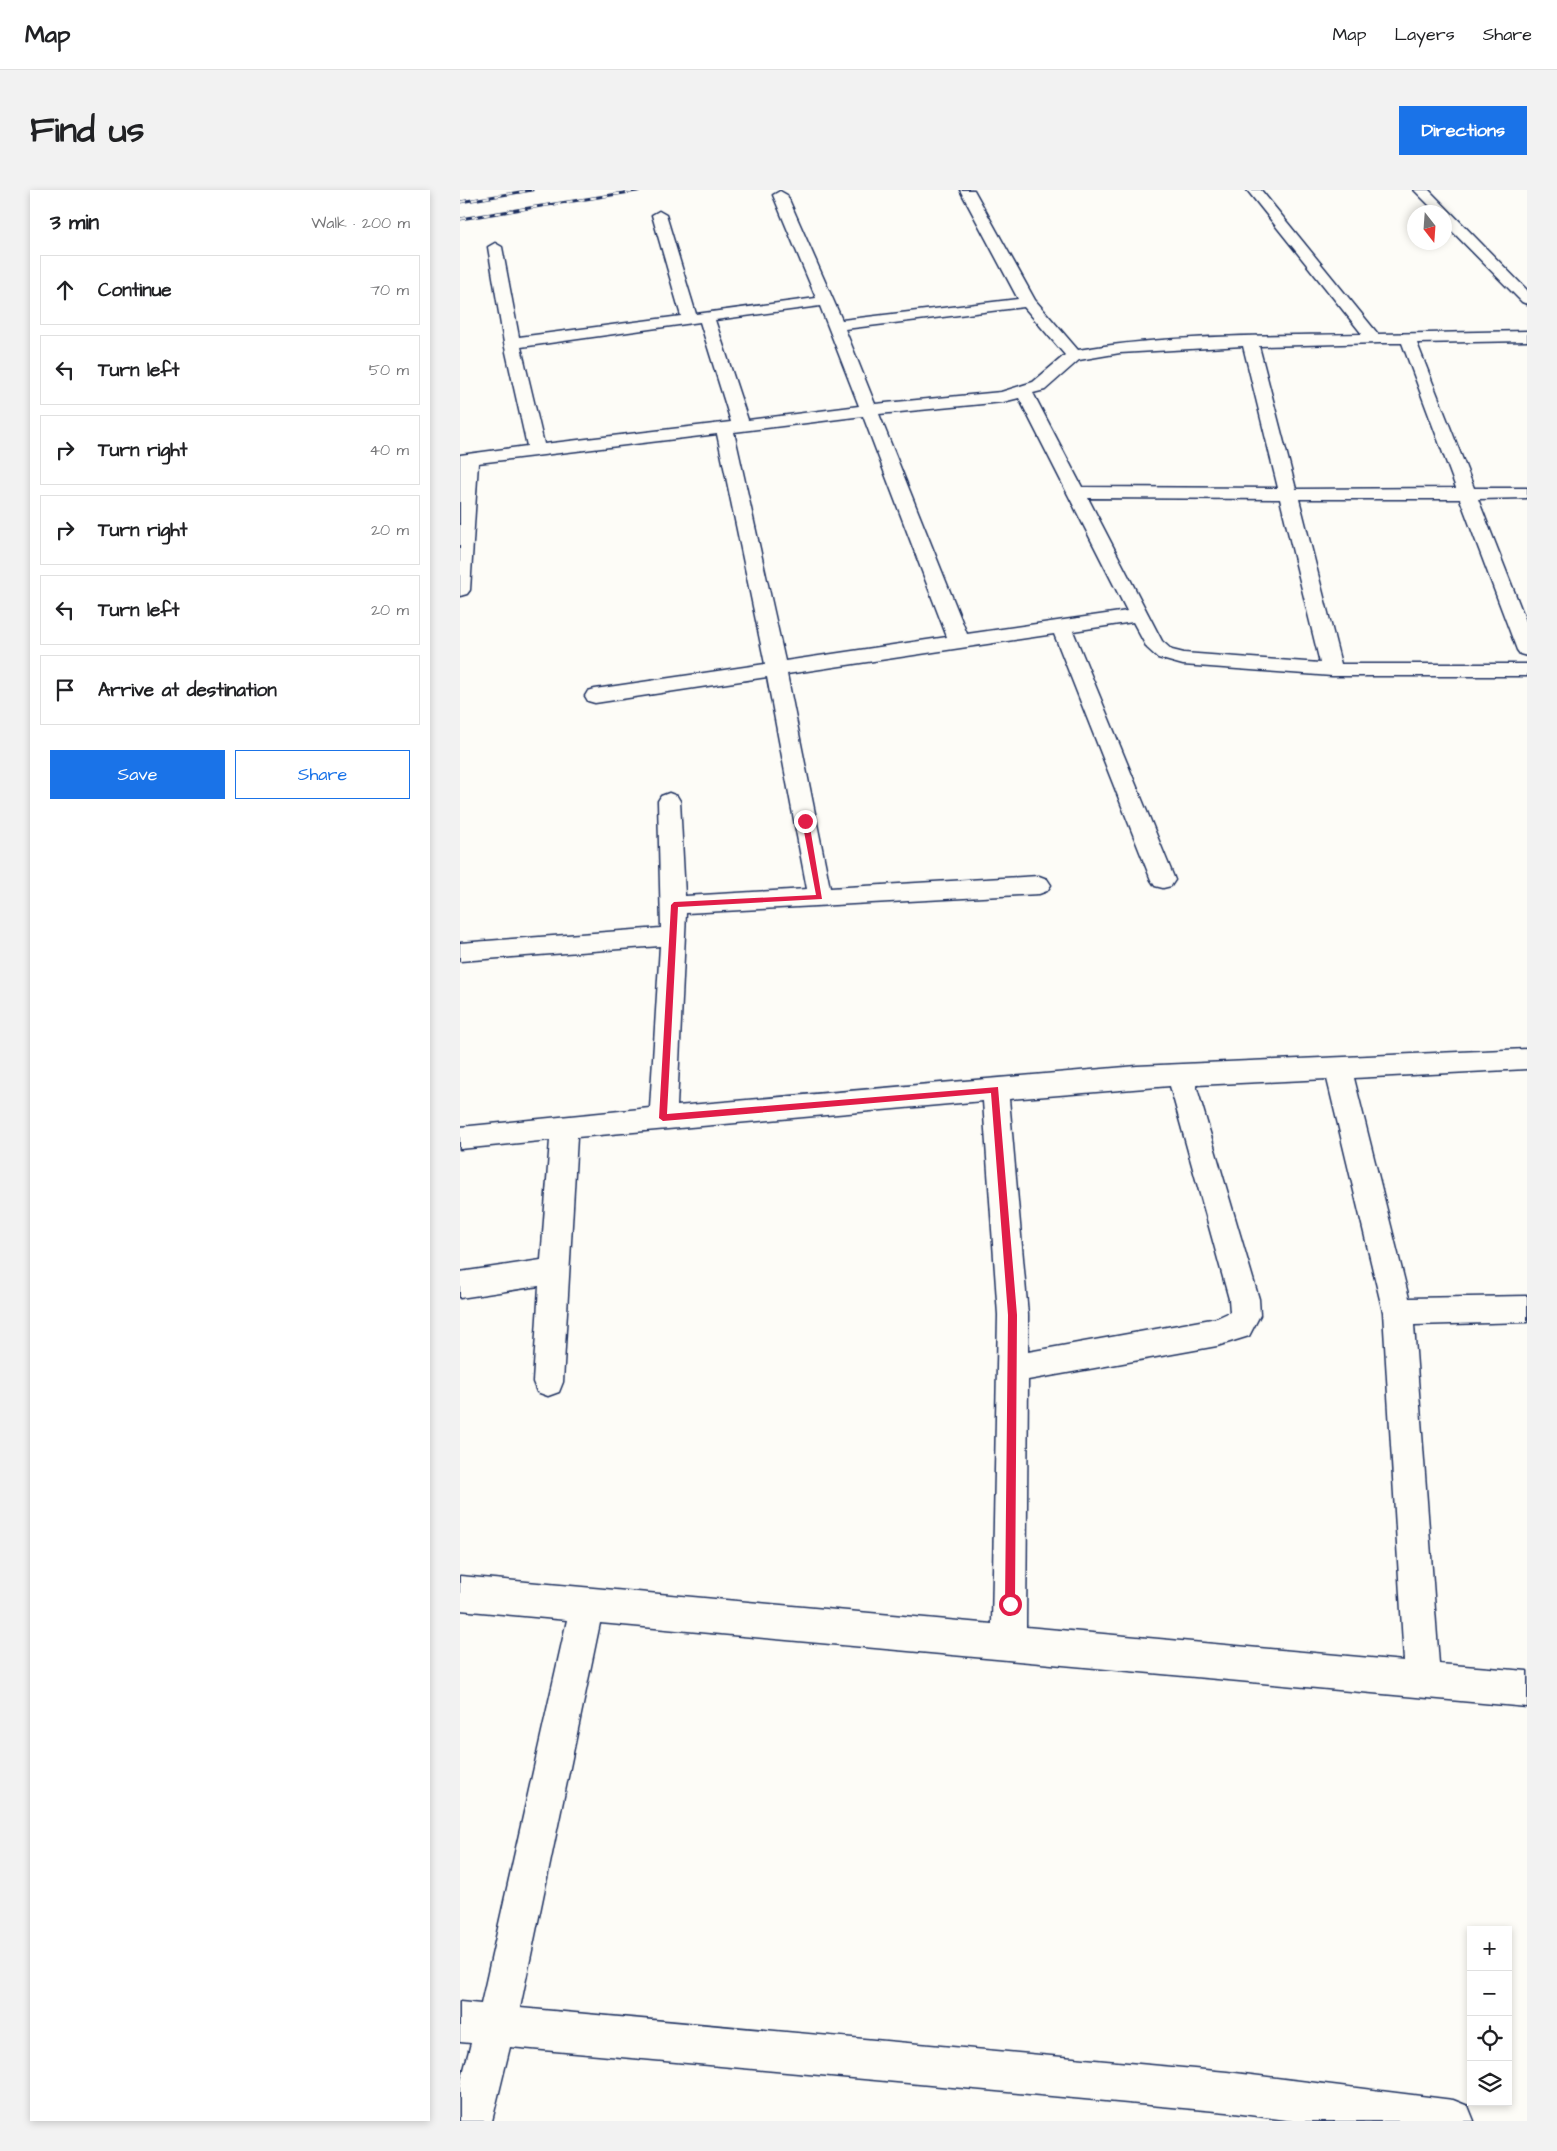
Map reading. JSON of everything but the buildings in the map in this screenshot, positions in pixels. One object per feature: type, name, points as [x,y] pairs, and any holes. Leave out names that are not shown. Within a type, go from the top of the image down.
[{"type":"street","points":[[967,190],[1028,302],[1074,356]]},
{"type":"street","points":[[1254,190],[1375,340]]},
{"type":"street","points":[[1421,190],[1436,205]]},
{"type":"street","points":[[780,196],[836,325],[959,641]]},
{"type":"street","points":[[659,215],[698,318],[733,426],[776,669],[820,897]]},
{"type":"street","points":[[1452,221],[1527,299]]},
{"type":"street","points":[[495,247],[512,342],[537,450]]},
{"type":"street","points":[[512,342],[825,301]]},
{"type":"street","points":[[836,325],[1028,302]]},
{"type":"street","points":[[460,590],[464,459],[868,410],[1003,397],[1039,386],[1074,356],[1120,348],[1250,341],[1527,336]]},
{"type":"street","points":[[1408,339],[1527,650]]},
{"type":"street","points":[[1250,341],[1332,670]]},
{"type":"street","points":[[1024,392],[1154,644],[1164,654],[1183,659],[1332,670],[1527,670]]},
{"type":"street","points":[[1074,492],[1289,494],[1527,492]]},
{"type":"street","points":[[595,696],[1139,615]]},
{"type":"street","points":[[1061,626],[1163,880]]},
{"type":"street","points":[[663,1118],[674,905],[669,801]]},
{"type":"street","points":[[674,905],[1039,885]]},
{"type":"street","points":[[460,952],[673,936]]},
{"type":"street","points":[[460,1138],[663,1118],[1180,1075],[1527,1059]]},
{"type":"street","points":[[1338,1068],[1398,1312],[1423,1680]]},
{"type":"street","points":[[1012,1369],[1217,1332],[1238,1326],[1245,1316],[1244,1299],[1180,1075]]},
{"type":"street","points":[[995,1089],[1013,1315],[1009,1643]]},
{"type":"street","points":[[548,1382],[564,1127]]},
{"type":"street","points":[[460,1285],[556,1271]]},
{"type":"street","points":[[1398,1312],[1527,1309]]},
{"type":"street","points":[[460,1593],[1527,1689]]},
{"type":"street","points":[[471,2121],[478,2023],[587,1605]]},
{"type":"street","points":[[478,2023],[1217,2091],[1453,2121]]},
{"type":"railway","points":[[460,202],[532,190]]},
{"type":"railway","points":[[460,219],[643,190]]},
{"type":"route","points":[[805,821],[820,897],[674,905],[663,1118],[995,1089],[1013,1315],[1010,1604]]}]
